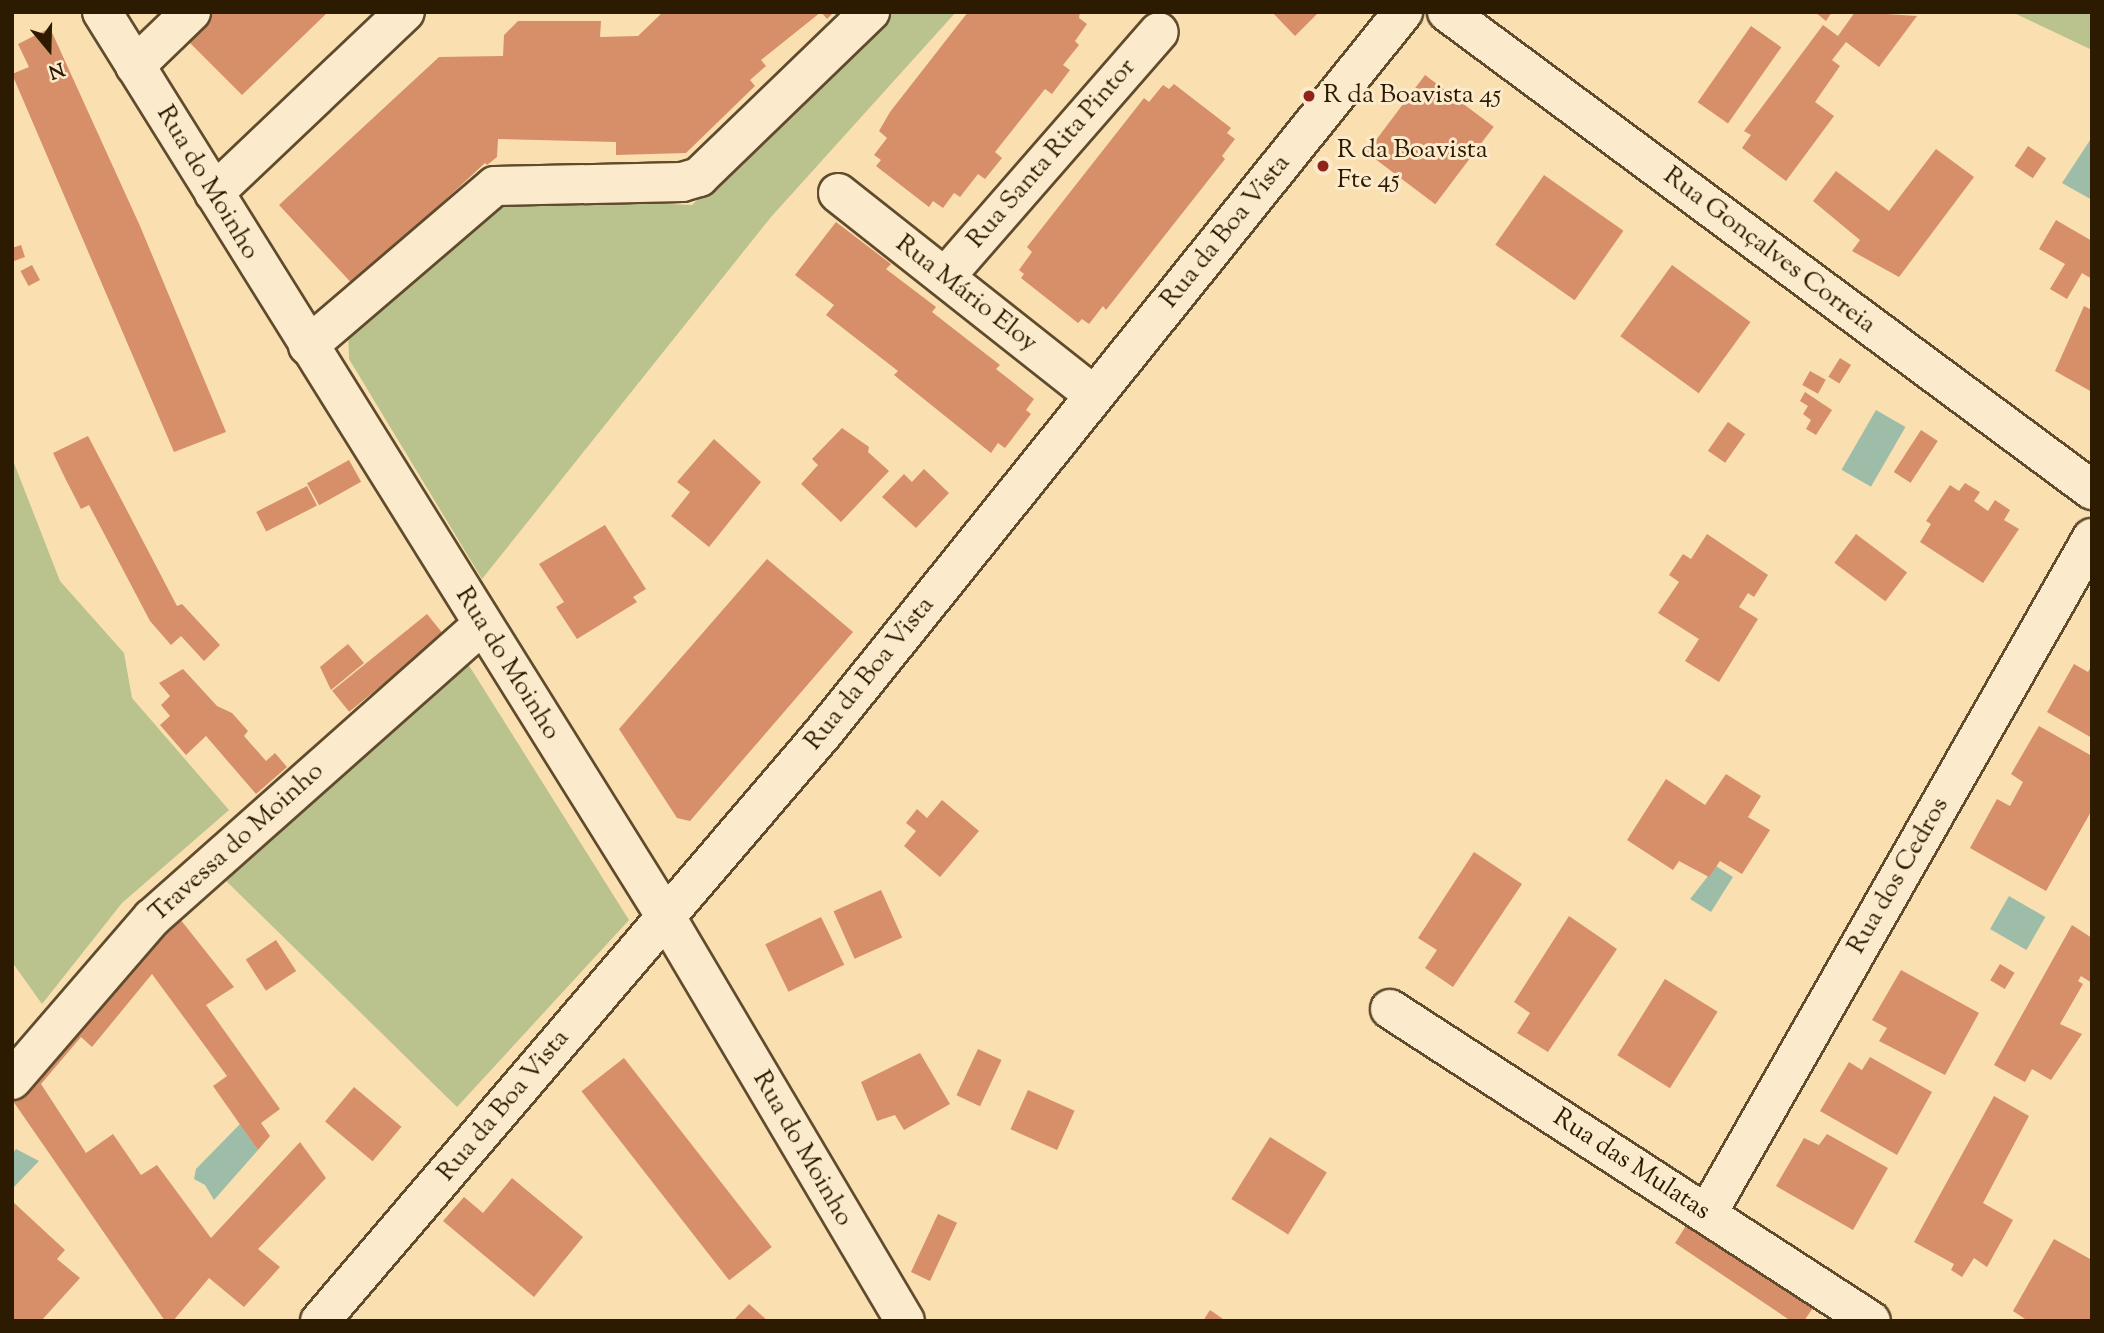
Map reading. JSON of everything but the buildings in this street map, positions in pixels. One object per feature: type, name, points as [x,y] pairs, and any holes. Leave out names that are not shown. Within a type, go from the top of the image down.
[{"type":"street","name":"Rua do Moinho","points":[[102,12],[307,346],[666,916],[905,1321]]},
{"type":"street","points":[[135,66],[191,12]]},
{"type":"street","points":[[214,192],[405,12]]},
{"type":"street","points":[[307,346],[495,186],[682,182],[699,177],[870,12]]},
{"type":"street","name":"Rua da Boa Vista","points":[[320,1321],[824,732],[1403,12]]},
{"type":"street","name":"Rua Gonçalves Correia","points":[[1447,12],[2092,490]]},
{"type":"street","name":"Rua Santa Rita Pintor","points":[[944,277],[1159,32]]},
{"type":"street","name":"Rua Mário Eloy","points":[[838,192],[1094,396]]},
{"type":"street","name":"Rua dos Cedros","points":[[1707,1214],[2092,538]]},
{"type":"street","name":"Travessa do Moinho","points":[[12,1080],[152,918],[482,625]]},
{"type":"street","name":"Rua das Mulatas","points":[[1390,1009],[1871,1321]]},
{"type":"green space","points":[[892,12],[956,12],[771,217],[482,579],[349,359],[348,329],[500,197],[692,205]]},
{"type":"green space","points":[[2012,12],[2092,12],[2092,50]]},
{"type":"green space","points":[[12,458],[60,581],[124,653],[132,698],[229,810],[122,903],[42,1004],[12,962]]},
{"type":"green space","points":[[468,664],[629,920],[457,1107],[218,873]]},
{"type":"shaded area","points":[[2092,137],[2092,200],[2062,183]]},
{"type":"shaded area","points":[[1876,410],[1905,427],[1871,487],[1842,470]]},
{"type":"shaded area","points":[[1716,866],[1733,877],[1711,912],[1690,899]]},
{"type":"shaded area","points":[[2009,896],[2045,917],[2026,950],[1990,929]]},
{"type":"shaded area","points":[[240,1124],[258,1150],[214,1200],[205,1185],[194,1179],[196,1169]]},
{"type":"shaded area","points":[[16,1149],[39,1161],[12,1189],[12,1154]]},
{"type":"place","name":"R da Boavista 45","points":[[1309,96]]},
{"type":"place","name":"R da Boavista Fte 45","points":[[1323,166]]}]
